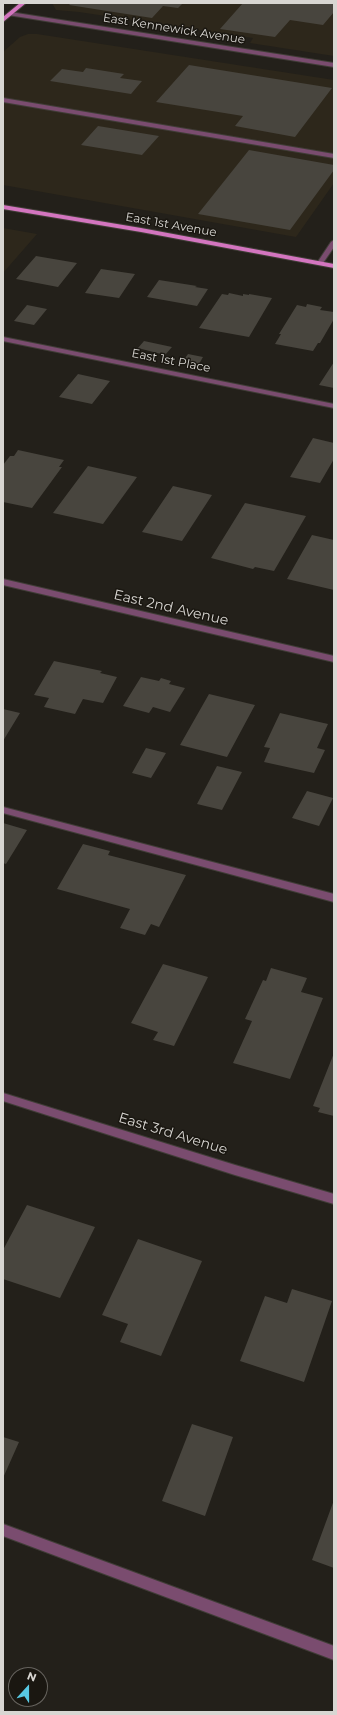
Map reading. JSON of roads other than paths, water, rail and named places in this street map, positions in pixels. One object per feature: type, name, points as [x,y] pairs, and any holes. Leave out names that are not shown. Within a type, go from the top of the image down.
[{"type":"main road","points":[[3,20],[23,3]]},
{"type":"main road","name":"East 1st Avenue","points":[[3,207],[141,230],[334,266]]},
{"type":"street","name":"East Kennewick Avenue","points":[[10,14],[334,65]]},
{"type":"street","points":[[3,100],[334,156]]},
{"type":"street","points":[[320,263],[334,242]]},
{"type":"street","name":"East 1st Place","points":[[3,339],[334,406]]},
{"type":"street","name":"East 2nd Avenue","points":[[3,582],[334,659]]},
{"type":"street","points":[[3,810],[334,898]]},
{"type":"street","name":"East 3rd Avenue","points":[[3,1097],[334,1199]]},
{"type":"street","points":[[3,1530],[334,1653]]}]
